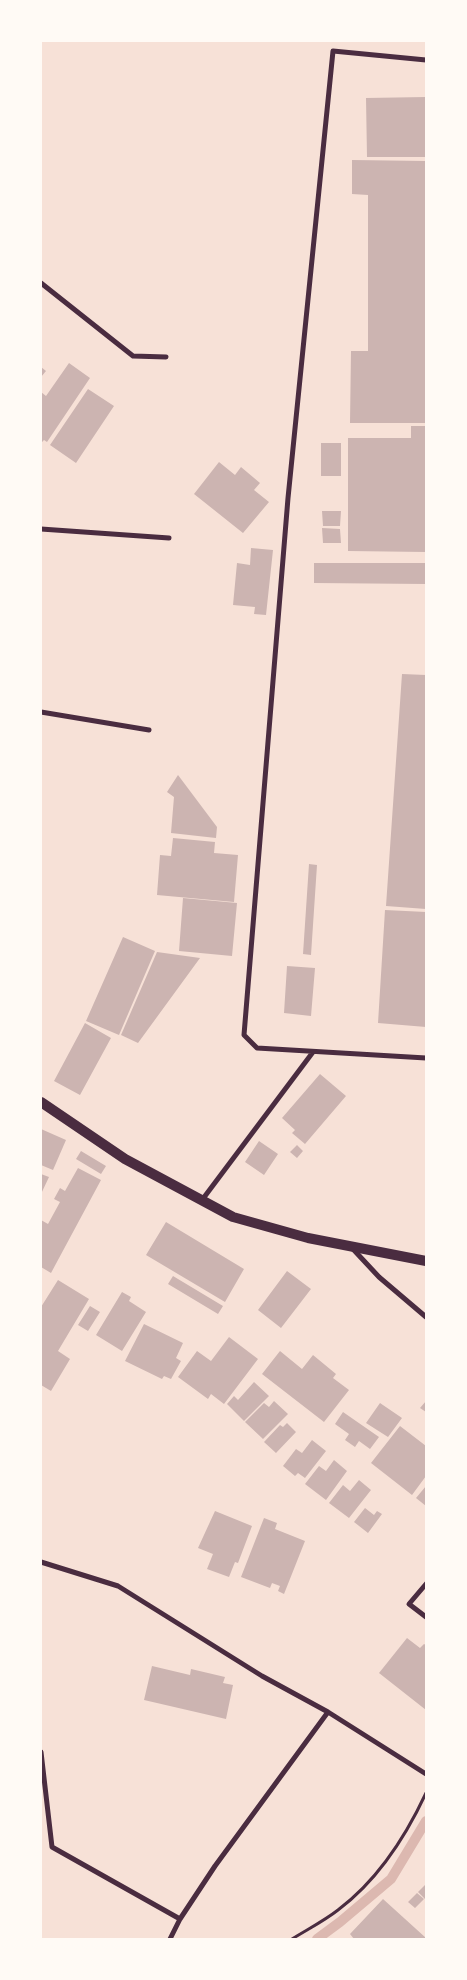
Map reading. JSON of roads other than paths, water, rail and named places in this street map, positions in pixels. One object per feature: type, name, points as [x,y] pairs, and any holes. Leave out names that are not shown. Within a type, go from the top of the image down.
[{"type":"main road","points":[[41,1102],[125,1159],[233,1217],[308,1238],[426,1261]]},
{"type":"street","points":[[426,60],[334,50],[288,498],[244,1035],[257,1048],[426,1058]]},
{"type":"street","points":[[41,283],[133,356],[166,357]]},
{"type":"street","points":[[41,529],[169,538]]},
{"type":"street","points":[[41,712],[149,730]]},
{"type":"street","points":[[202,1200],[313,1052]]},
{"type":"street","points":[[352,1248],[379,1277],[426,1317]]},
{"type":"street","points":[[41,1562],[118,1586],[262,1676],[328,1712],[426,1774]]},
{"type":"street","points":[[426,1584],[409,1604],[426,1617]]},
{"type":"street","points":[[170,1939],[180,1919],[215,1866],[328,1712]]},
{"type":"street","points":[[41,1752],[52,1847],[180,1919]]},
{"type":"waterway","points":[[317,1939],[391,1879],[426,1821]]}]
